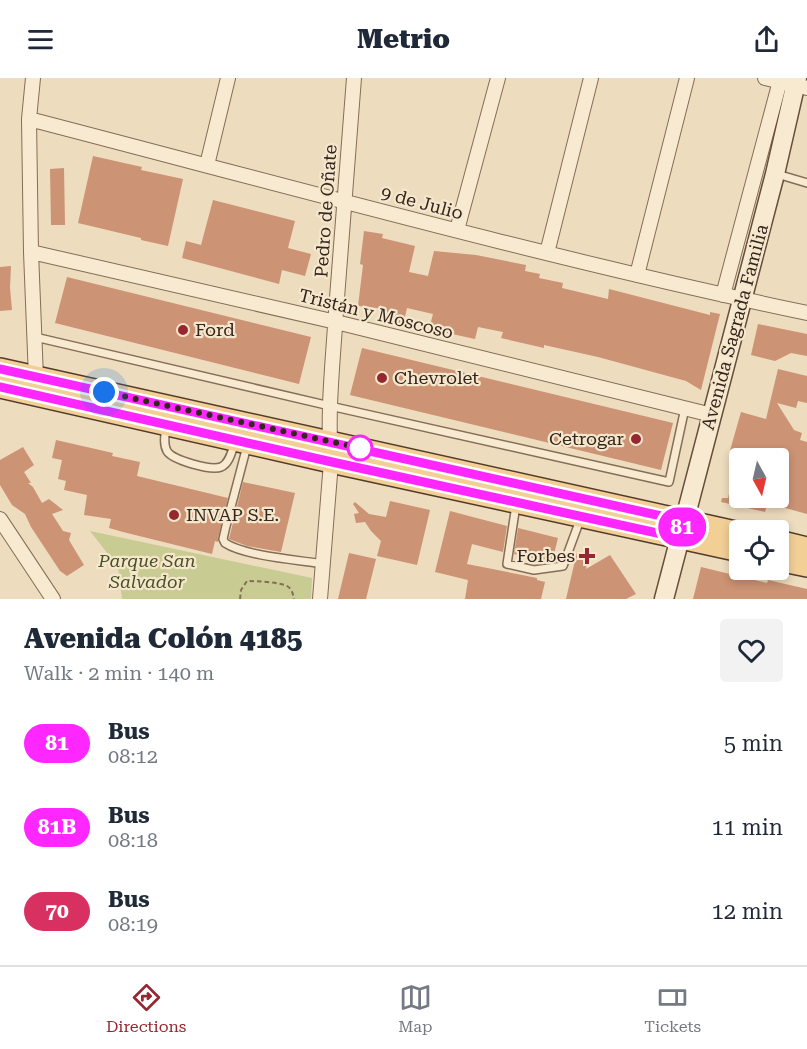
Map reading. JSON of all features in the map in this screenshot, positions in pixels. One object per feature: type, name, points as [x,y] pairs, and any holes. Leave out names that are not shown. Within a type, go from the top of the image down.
[{"type":"main road","name":"Avenida Sagrada Familia","points":[[665,599],[775,174],[795,83]]},
{"type":"main road","points":[[0,369],[580,517],[729,532]]},
{"type":"main road","points":[[0,387],[241,441],[331,452],[682,529],[729,547]]},
{"type":"main road","points":[[789,544],[807,548]]},
{"type":"main road","points":[[789,562],[807,566]]},
{"type":"street","points":[[33,78],[29,119],[36,378]]},
{"type":"street","points":[[207,165],[228,78]]},
{"type":"street","name":"Pedro de Oñate","points":[[320,599],[331,452],[330,406],[354,78]]},
{"type":"street","points":[[457,230],[498,78]]},
{"type":"street","points":[[547,253],[591,78]]},
{"type":"street","points":[[638,275],[687,78]]},
{"type":"street","points":[[723,295],[795,83],[765,78]]},
{"type":"street","name":"9 de Julio","points":[[29,119],[547,253],[807,314]]},
{"type":"street","name":"Tristán y Moscoso","points":[[31,252],[336,322],[712,415]]},
{"type":"street","points":[[0,519],[53,599]]},
{"type":"lane","points":[[775,174],[807,183]]},
{"type":"lane","points":[[35,337],[669,482],[685,408]]},
{"type":"lane","points":[[166,424],[165,442],[169,454],[174,458],[202,465],[219,468],[226,463],[241,441]]},
{"type":"lane","points":[[241,441],[223,539],[225,543],[236,549],[255,554],[323,564]]},
{"type":"lane","points":[[516,502],[507,564],[534,570],[563,566],[580,517]]},
{"type":"path","points":[[240,599],[241,590],[247,581],[259,581],[287,586],[293,593],[294,599]]},
{"type":"green space","name":"Parque San Salvador","points":[[90,531],[312,578],[311,599],[122,599],[118,567]]},
{"type":"building","points":[[93,156],[183,179],[168,246],[78,223]]},
{"type":"building","points":[[64,168],[65,225],[51,225],[50,169]]},
{"type":"building","points":[[213,200],[295,221],[288,248],[311,254],[305,276],[282,270],[279,284],[182,258],[186,241],[201,245]]},
{"type":"building","points":[[364,231],[383,234],[382,238],[415,246],[409,272],[428,276],[434,251],[476,255],[526,265],[525,271],[540,274],[539,278],[563,283],[562,288],[608,299],[609,289],[710,315],[710,312],[720,314],[701,390],[686,381],[598,357],[501,338],[503,332],[478,327],[475,339],[429,329],[433,314],[407,308],[403,325],[383,320],[386,309],[358,306]]},
{"type":"building","points":[[11,266],[12,310],[0,311],[0,267]]},
{"type":"building","name":"Ford","points":[[67,277],[311,337],[299,384],[55,323]]},
{"type":"building","points":[[758,324],[807,334],[807,356],[791,353],[775,361],[751,355]]},
{"type":"building","points":[[362,348],[673,423],[661,470],[350,395]]},
{"type":"building","points":[[778,369],[807,376],[807,403],[798,401],[796,408],[777,403],[794,430],[802,433],[800,440],[807,442],[807,514],[785,508],[789,508],[789,448],[731,448],[741,412],[766,419]]},
{"type":"building","points":[[56,440],[113,453],[112,456],[140,462],[137,476],[228,498],[218,542],[215,541],[212,554],[109,528],[111,519],[84,515],[87,495],[64,490],[66,481],[58,479],[62,460],[52,458]]},
{"type":"building","points":[[23,447],[34,465],[24,472],[31,483],[28,483],[33,487],[42,503],[49,499],[63,510],[52,514],[63,531],[71,533],[69,540],[84,565],[67,576],[60,571],[25,514],[12,505],[0,485],[0,460]]},
{"type":"building","points":[[243,482],[295,493],[281,552],[247,546],[229,539]]},
{"type":"building","points":[[729,493],[729,504],[721,502],[722,498],[728,498]]},
{"type":"building","points":[[390,501],[430,510],[417,565],[377,556],[381,541],[365,522],[356,523],[354,514],[359,513],[353,504],[355,502],[369,514],[386,517]]},
{"type":"building","points":[[747,508],[766,508],[765,512]]},
{"type":"building","points":[[450,511],[507,526],[503,552],[472,544],[467,564],[537,578],[545,582],[541,599],[465,599],[468,580],[435,572]]},
{"type":"building","points":[[518,528],[558,538],[552,562],[514,554]]},
{"type":"building","points":[[577,552],[589,554],[586,569],[610,555],[636,594],[626,599],[566,599]]},
{"type":"building","points":[[349,553],[376,559],[366,599],[338,599]]},
{"type":"building","points":[[701,567],[729,574],[729,580],[755,580],[767,583],[768,580],[807,589],[807,599],[693,599]]},
{"type":"bus line","name":"81","points":[[0,369],[684,521],[680,538],[0,387]]},
{"type":"place","name":"Ford","points":[[183,330]]},
{"type":"place","name":"Chevrolet","points":[[382,378]]},
{"type":"place","name":"Cetrogar","points":[[636,439]]},
{"type":"place","name":"INVAP S.E.","points":[[174,515]]},
{"type":"place","name":"Forbes","points":[[587,556]]},
{"type":"route","points":[[104,392],[360,448]]}]
